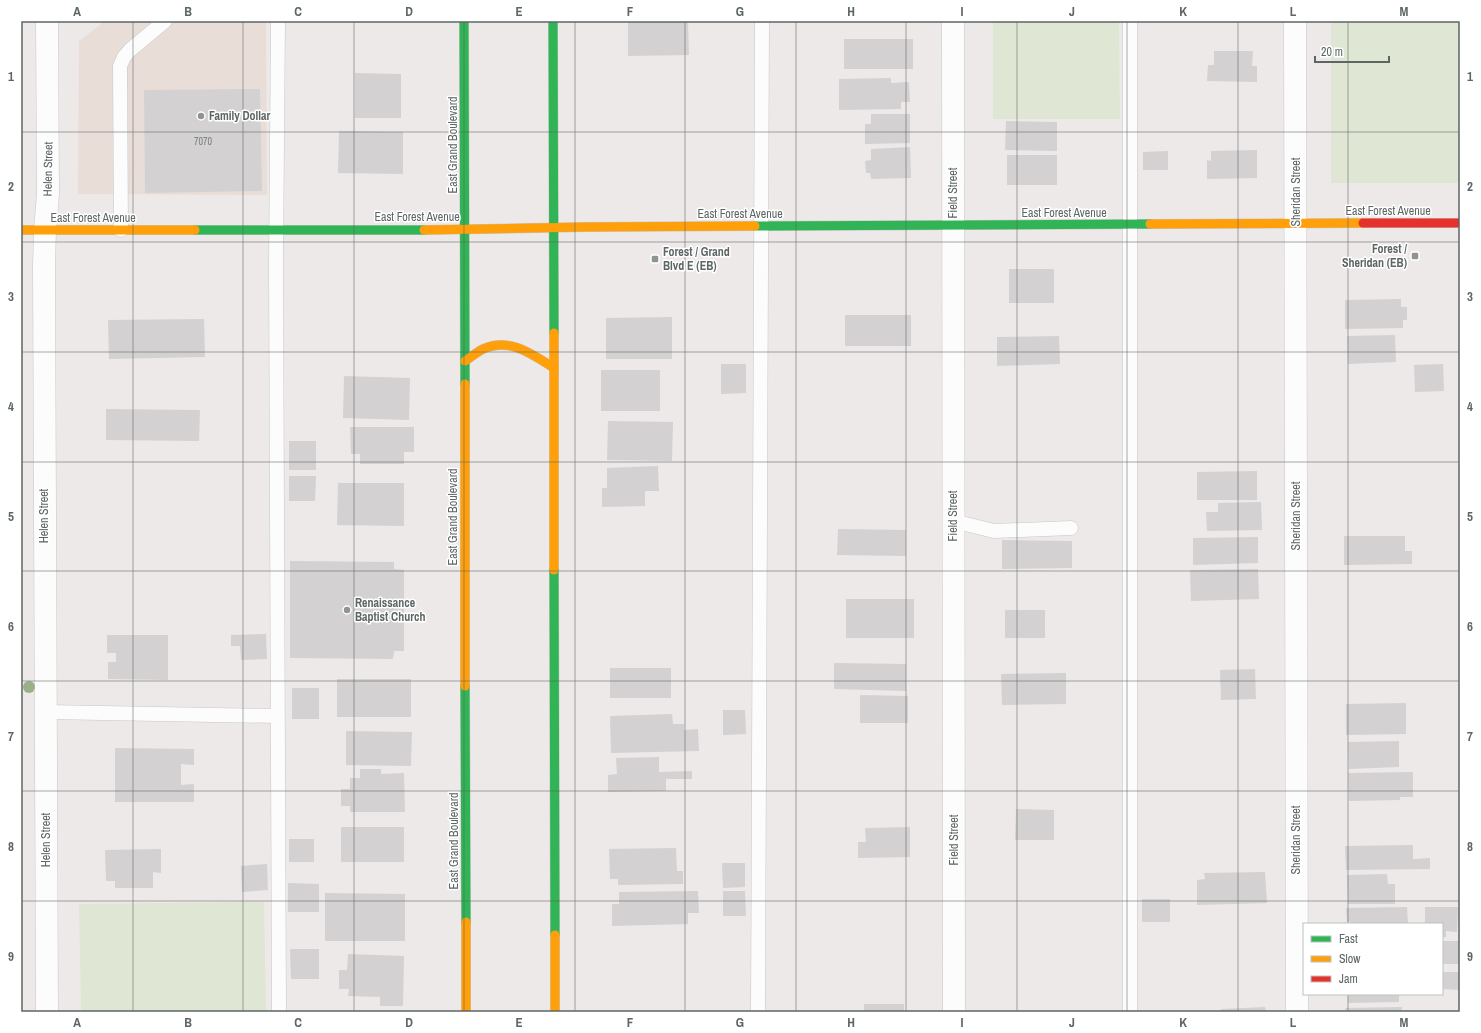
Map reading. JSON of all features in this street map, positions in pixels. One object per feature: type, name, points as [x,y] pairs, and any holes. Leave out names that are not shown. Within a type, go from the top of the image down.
[{"type":"main road","name":"East Grand Boulevard","points":[[464,21],[466,1012]]},
{"type":"main road","points":[[553,21],[555,1012]]},
{"type":"main road","name":"East Forest Avenue","points":[[21,230],[465,230],[554,227],[1460,223]]},
{"type":"main road","points":[[465,360],[484,349],[506,344],[528,351],[554,368]]},
{"type":"street","name":"Helen Street","points":[[46,1012],[44,230],[48,194],[47,21]]},
{"type":"street","name":"Field Street","points":[[953,21],[954,1012]]},
{"type":"street","name":"Sheridan Street","points":[[1295,21],[1297,1012]]},
{"type":"lane","points":[[121,230],[120,66],[124,57],[130,50],[165,21]]},
{"type":"lane","points":[[278,21],[276,230],[279,1012]]},
{"type":"lane","points":[[758,1012],[762,21]]},
{"type":"lane","points":[[1130,21],[1130,1012]]},
{"type":"lane","points":[[953,521],[994,531],[1071,528]]},
{"type":"lane","points":[[46,712],[277,716]]},
{"type":"shaded area","points":[[105,21],[266,21],[267,195],[78,194],[79,41]]},
{"type":"green space","points":[[993,21],[1119,21],[1120,119],[993,119]]},
{"type":"green space","points":[[1331,21],[1460,21],[1460,183],[1331,183]]},
{"type":"green space","points":[[264,902],[266,1012],[81,1012],[79,904]]},
{"type":"building","points":[[628,21],[688,21],[689,55],[628,56]]},
{"type":"building","points":[[844,39],[913,39],[913,69],[844,69]]},
{"type":"building","points":[[1214,51],[1253,51],[1252,66],[1257,66],[1257,82],[1207,81],[1208,65],[1214,65]]},
{"type":"building","points":[[355,73],[401,74],[401,118],[355,118]]},
{"type":"building","points":[[891,78],[891,83],[909,82],[910,102],[901,102],[901,109],[839,110],[839,79]]},
{"type":"building","points":[[260,89],[262,191],[145,193],[144,90]]},
{"type":"building","points":[[871,114],[910,114],[910,143],[865,144],[865,124],[871,124]]},
{"type":"building","points":[[1006,121],[1057,122],[1057,151],[1005,150]]},
{"type":"building","points":[[339,131],[403,132],[403,174],[338,173]]},
{"type":"building","points":[[910,147],[911,178],[871,179],[870,173],[866,173],[865,161],[871,160],[871,149]]},
{"type":"building","points":[[1257,150],[1257,178],[1207,179],[1207,160],[1211,161],[1211,151]]},
{"type":"building","points":[[1168,151],[1168,170],[1143,170],[1143,152]]},
{"type":"building","points":[[1007,155],[1057,155],[1057,185],[1007,185]]},
{"type":"building","points":[[1009,269],[1054,269],[1054,303],[1009,303]]},
{"type":"building","points":[[1401,299],[1401,307],[1407,307],[1407,320],[1403,320],[1403,328],[1345,329],[1345,300]]},
{"type":"building","points":[[845,315],[911,315],[911,346],[845,346]]},
{"type":"building","points":[[672,317],[672,359],[606,359],[606,318]]},
{"type":"building","points":[[204,319],[205,357],[109,359],[108,320]]},
{"type":"building","points":[[1395,335],[1396,362],[1348,364],[1347,336]]},
{"type":"building","points":[[1059,336],[1060,364],[997,366],[997,337]]},
{"type":"building","points":[[721,364],[746,364],[746,393],[721,394]]},
{"type":"building","points":[[1443,364],[1444,391],[1415,392],[1414,365]]},
{"type":"building","points":[[601,370],[660,370],[660,411],[601,411]]},
{"type":"building","points":[[344,376],[410,378],[409,420],[343,418]]},
{"type":"building","points":[[106,409],[200,410],[199,441],[106,440]]},
{"type":"building","points":[[608,421],[673,422],[672,461],[607,460]]},
{"type":"building","points":[[350,427],[414,427],[414,452],[404,452],[404,464],[360,464],[360,454],[351,454]]},
{"type":"building","points":[[289,441],[316,441],[316,470],[289,470]]},
{"type":"building","points":[[658,466],[659,491],[645,491],[645,506],[602,507],[602,488],[607,488],[607,468]]},
{"type":"building","points":[[1257,471],[1257,500],[1197,500],[1197,472]]},
{"type":"building","points":[[289,476],[316,476],[315,501],[289,501]]},
{"type":"building","points":[[338,483],[404,483],[404,526],[337,525]]},
{"type":"building","points":[[1261,502],[1262,530],[1207,531],[1206,512],[1218,512],[1218,503]]},
{"type":"building","points":[[838,529],[906,530],[906,556],[837,555]]},
{"type":"building","points":[[1344,536],[1405,536],[1405,551],[1412,551],[1412,564],[1344,565]]},
{"type":"building","points":[[1258,537],[1258,563],[1193,565],[1193,538]]},
{"type":"building","points":[[1002,540],[1072,541],[1072,568],[1002,569]]},
{"type":"building","name":"Renaissance Baptist Church","points":[[290,561],[394,562],[394,569],[404,570],[404,651],[394,651],[393,659],[290,658]]},
{"type":"building","points":[[1258,569],[1259,599],[1191,601],[1190,570]]},
{"type":"building","points":[[846,599],[914,599],[914,638],[846,638]]},
{"type":"building","points":[[1005,610],[1045,610],[1045,638],[1005,638]]},
{"type":"building","points":[[266,634],[267,659],[241,660],[240,646],[231,646],[231,635]]},
{"type":"building","points":[[107,635],[168,635],[168,680],[108,679],[108,662],[116,662],[116,653],[107,653]]},
{"type":"building","points":[[834,663],[906,664],[906,691],[834,689]]},
{"type":"building","points":[[610,668],[671,668],[671,698],[610,698]]},
{"type":"building","points":[[1255,669],[1256,699],[1221,700],[1220,670]]},
{"type":"building","points":[[1066,673],[1066,704],[1002,705],[1001,674]]},
{"type":"building","points":[[337,679],[411,679],[411,717],[337,717]]},
{"type":"building","points":[[292,688],[319,688],[319,719],[292,719]]},
{"type":"building","points":[[860,695],[908,696],[908,723],[860,723]]},
{"type":"building","points":[[1406,703],[1406,734],[1346,735],[1346,704]]},
{"type":"building","points":[[723,710],[745,710],[746,734],[723,735]]},
{"type":"building","points":[[672,714],[673,724],[684,724],[684,730],[698,729],[699,751],[611,753],[610,716]]},
{"type":"building","points":[[346,731],[412,732],[411,766],[346,765]]},
{"type":"building","points":[[1399,741],[1399,767],[1349,769],[1348,742]]},
{"type":"building","points":[[115,748],[194,749],[194,765],[181,764],[181,785],[194,784],[194,802],[115,802]]},
{"type":"building","points":[[659,757],[659,772],[692,771],[692,779],[666,779],[666,791],[608,792],[608,775],[617,774],[616,758]]},
{"type":"building","points":[[360,769],[381,769],[381,774],[404,773],[405,812],[350,812],[350,806],[341,806],[341,789],[350,789],[350,778],[360,778]]},
{"type":"building","points":[[1413,772],[1413,797],[1400,797],[1400,800],[1349,801],[1348,773]]},
{"type":"building","points":[[1016,809],[1054,810],[1054,840],[1015,840]]},
{"type":"building","points":[[341,827],[404,827],[404,862],[341,862]]},
{"type":"building","points":[[910,827],[910,857],[858,858],[858,842],[866,842],[865,828]]},
{"type":"building","points":[[289,839],[314,839],[314,862],[289,862]]},
{"type":"building","points":[[1413,845],[1413,859],[1430,858],[1430,869],[1346,870],[1345,846]]},
{"type":"building","points":[[676,848],[677,871],[683,871],[683,884],[618,885],[618,879],[610,879],[609,849]]},
{"type":"building","points":[[161,849],[161,873],[153,872],[153,888],[115,888],[115,881],[106,881],[105,850]]},
{"type":"building","points":[[722,863],[745,863],[745,887],[723,888]]},
{"type":"building","points":[[267,864],[268,890],[242,892],[241,866]]},
{"type":"building","points":[[1265,872],[1267,903],[1197,905],[1197,880],[1205,879],[1204,873]]},
{"type":"building","points":[[1387,874],[1388,884],[1395,884],[1395,904],[1348,904],[1347,875]]},
{"type":"building","points":[[288,883],[319,884],[319,912],[288,912]]},
{"type":"building","points":[[698,891],[699,913],[688,913],[688,924],[612,926],[612,904],[619,904],[619,892]]},
{"type":"building","points":[[723,891],[745,891],[746,916],[723,916]]},
{"type":"building","points":[[325,893],[405,894],[405,941],[325,941]]},
{"type":"building","points":[[1142,899],[1170,899],[1170,922],[1142,922]]},
{"type":"building","points":[[1407,907],[1408,923],[1351,923],[1347,922],[1346,908]]},
{"type":"building","points":[[1425,907],[1458,907],[1457,932],[1446,931],[1446,937],[1443,937],[1443,923],[1425,923]]},
{"type":"building","points":[[1443,941],[1460,941],[1460,964],[1443,964]]},
{"type":"building","points":[[290,949],[319,949],[319,979],[291,979]]},
{"type":"building","points":[[348,954],[404,956],[403,1006],[380,1006],[380,997],[348,996],[349,989],[339,989],[339,970],[347,970]]},
{"type":"building","points":[[1443,972],[1460,972],[1460,990],[1443,989]]},
{"type":"building","points":[[1348,995],[1399,995],[1399,1002],[1348,1003]]},
{"type":"building","points":[[864,1004],[904,1004],[904,1012],[864,1012]]},
{"type":"building","points":[[1265,1007],[1266,1012],[1221,1012],[1221,1009]]},
{"type":"building","points":[[1402,1007],[1402,1012],[1346,1012],[1345,1008]]},
{"type":"traffic: fast","points":[[464,21],[465,384]]},
{"type":"traffic: fast","points":[[553,21],[554,333]]},
{"type":"traffic: fast","points":[[755,226],[1150,224]]},
{"type":"traffic: fast","points":[[195,230],[424,230]]},
{"type":"traffic: fast","points":[[554,570],[555,935]]},
{"type":"traffic: fast","points":[[465,686],[466,922]]},
{"type":"traffic: slow","points":[[1150,224],[1363,223]]},
{"type":"traffic: slow","points":[[424,230],[755,226]]},
{"type":"traffic: slow","points":[[21,230],[195,230]]},
{"type":"traffic: slow","points":[[554,333],[554,570]]},
{"type":"traffic: slow","points":[[465,361],[483,349],[502,345],[520,349],[537,357],[554,368]]},
{"type":"traffic: slow","points":[[465,384],[465,686]]},
{"type":"traffic: slow","points":[[466,922],[466,1012]]},
{"type":"traffic: slow","points":[[555,935],[555,1012]]},
{"type":"traffic: jam","points":[[1363,223],[1460,223]]},
{"type":"place","name":"Family Dollar","points":[[201,116]]},
{"type":"place","name":"Forest / Sheridan (EB)","points":[[1415,256]]},
{"type":"place","name":"Forest / Grand Blvd E (EB)","points":[[655,259]]},
{"type":"place","name":"Renaissance Baptist Church","points":[[347,610]]}]
